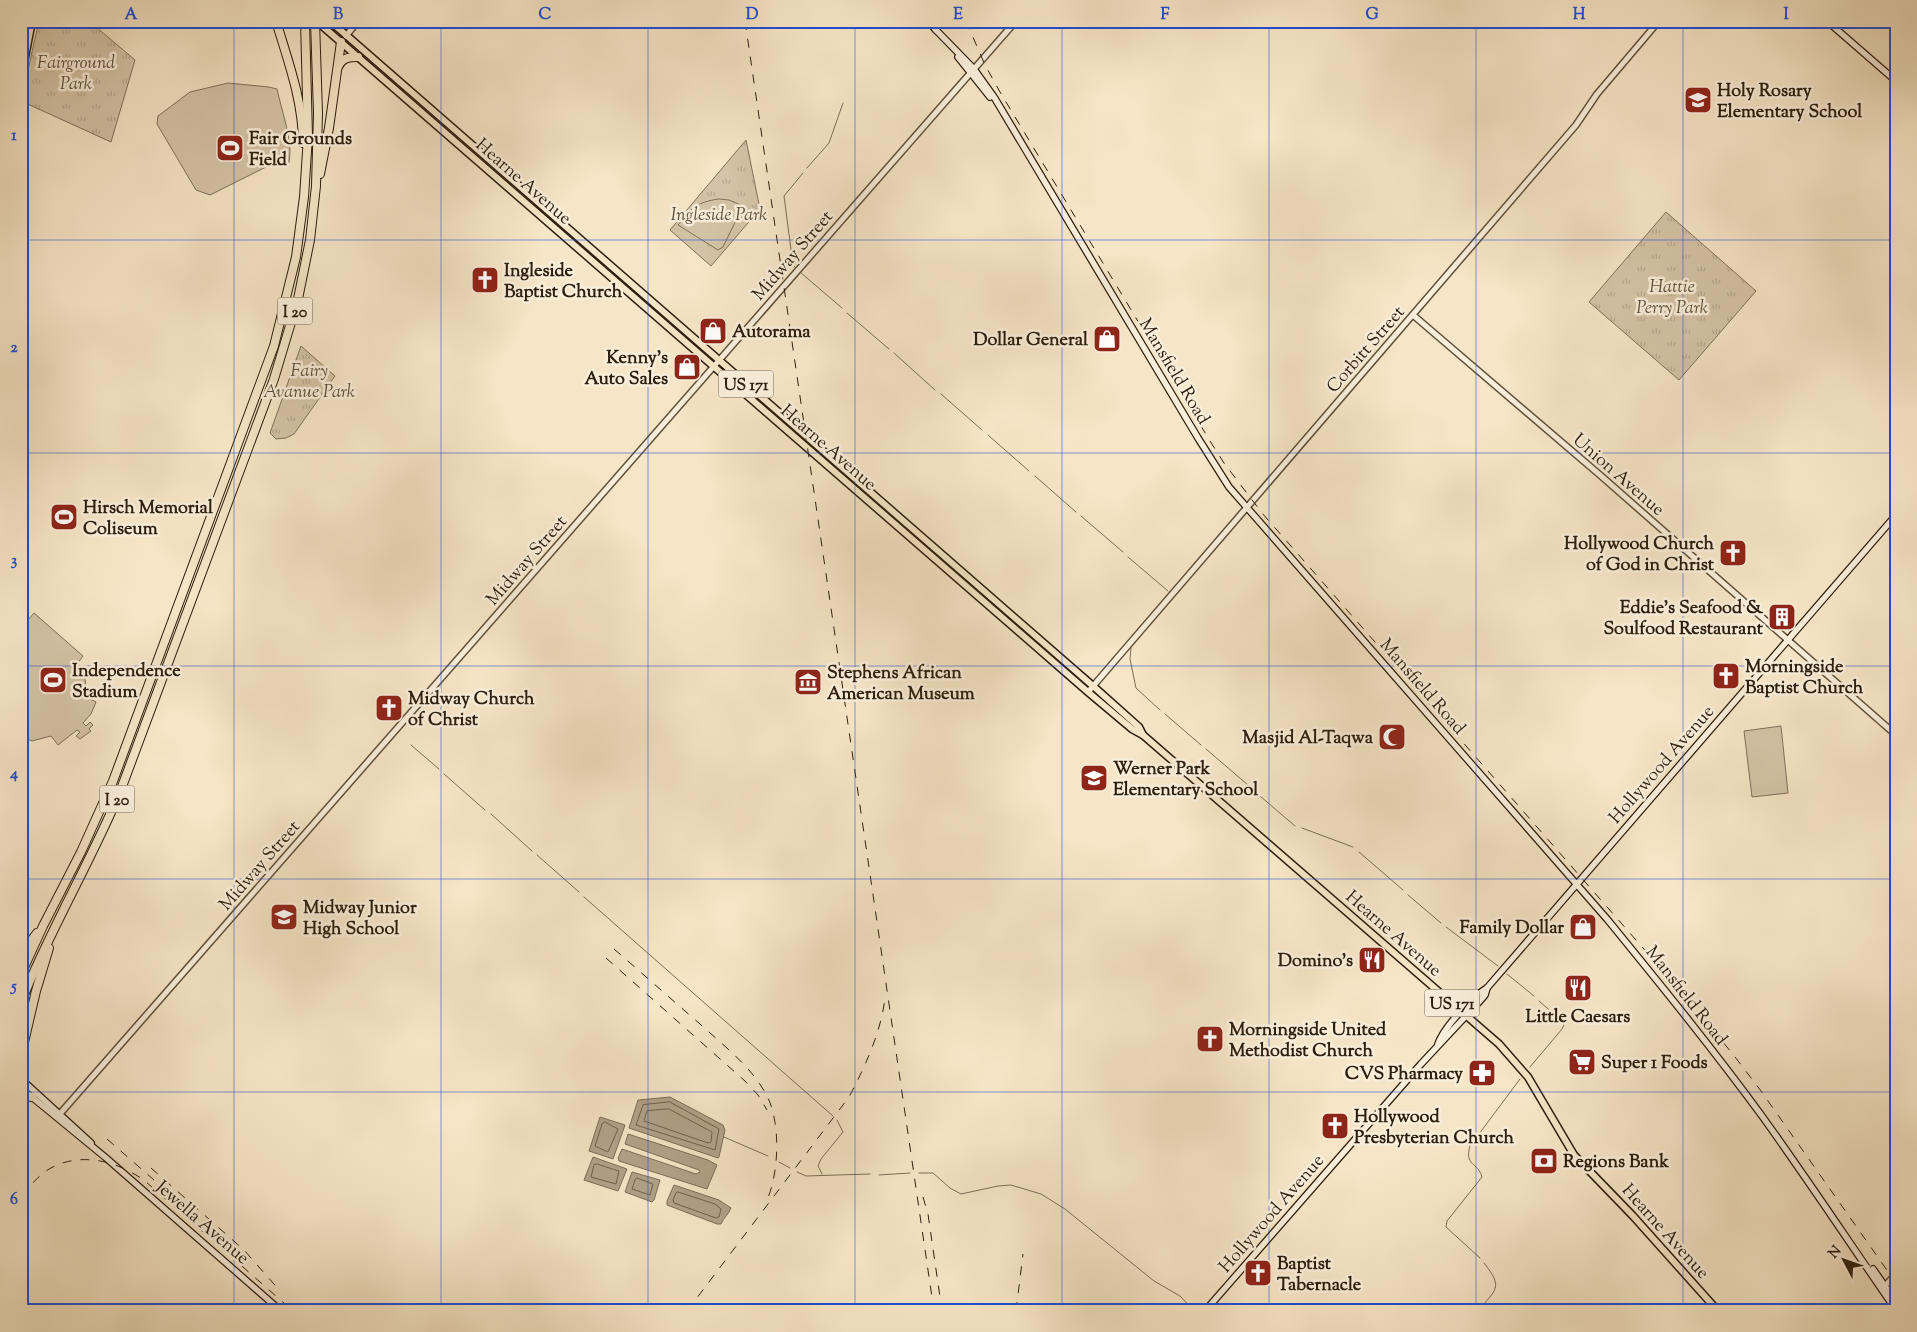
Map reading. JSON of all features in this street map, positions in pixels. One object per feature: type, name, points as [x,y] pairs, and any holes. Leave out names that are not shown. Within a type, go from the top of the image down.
[{"type":"highway","points":[[276,21],[301,113],[303,151],[300,234]]},
{"type":"highway","points":[[317,22],[327,24],[331,22]]},
{"type":"highway","name":"I 20","points":[[21,1002],[55,927],[98,843],[120,792],[288,337],[304,271],[316,186],[318,143],[317,22]]},
{"type":"highway","name":"I 20","points":[[21,974],[110,790],[274,346],[284,313],[300,234],[304,197],[308,136],[305,24]]},
{"type":"highway","points":[[316,186],[322,170],[343,39]]},
{"type":"highway","points":[[337,69],[342,60],[358,57]]},
{"type":"highway","points":[[21,954],[44,926]]},
{"type":"highway","points":[[21,1055],[36,991],[55,927]]},
{"type":"highway","points":[[21,1094],[32,1097]]},
{"type":"main road","points":[[21,78],[32,21]]},
{"type":"main road","name":"Mansfield Road","points":[[928,21],[994,97],[1206,452],[1229,487],[1647,969],[1742,1089],[1883,1288],[1896,1310]]},
{"type":"main road","points":[[1827,21],[1896,81]]},
{"type":"main road","name":"Hearne Avenue","points":[[317,22],[343,39],[719,361],[1091,689]]},
{"type":"main road","name":"Hearne Avenue","points":[[331,22],[358,57],[714,367],[1091,689],[1139,727],[1143,735],[1499,1044],[1516,1061],[1533,1084],[1574,1155],[1627,1210],[1718,1311]]},
{"type":"main road","name":"Hollywood Avenue","points":[[1205,1311],[1438,1044],[1441,1037],[1464,1014],[1476,996],[1487,988],[1896,514]]},
{"type":"main road","name":"Jewella Avenue","points":[[21,1079],[105,1157],[281,1311]]},
{"type":"main road","name":"Jewella Avenue","points":[[21,1088],[58,1115]]},
{"type":"main road","name":"Mansfield Road","points":[[1883,1288],[1896,1302]]},
{"type":"street","points":[[343,39],[358,21]]},
{"type":"street","name":"Midway Street","points":[[58,1115],[1016,21]]},
{"type":"street","name":"Corbitt Street","points":[[1091,689],[1576,125],[1597,94],[1659,21]]},
{"type":"street","name":"Union Avenue","points":[[1412,315],[1600,476],[1896,735]]},
{"type":"street","points":[[1883,1288],[1896,1274]]},
{"type":"green space","name":"Fairground Park","points":[[39,21],[89,21],[135,60],[111,142],[21,101]]},
{"type":"green space","name":"Fair Grounds Field","points":[[228,83],[277,89],[287,127],[290,157],[288,165],[280,160],[210,195],[196,190],[157,124],[158,116],[190,92]]},
{"type":"green space","name":"Ingleside Park","points":[[746,140],[760,209],[711,266],[670,230]]},
{"type":"green space","points":[[719,199],[729,200],[743,206],[723,247],[718,250],[678,225],[695,207],[705,202]]},
{"type":"green space","name":"Hattie Perry Park","points":[[1666,212],[1756,291],[1679,380],[1589,302]]},
{"type":"green space","name":"Fairy Avanue Park","points":[[301,346],[335,376],[294,434],[286,438],[276,439],[270,433]]},
{"type":"green space","name":"Independence Stadium","points":[[34,613],[83,656],[77,664],[85,679],[84,696],[96,702],[91,714],[83,723],[86,726],[90,722],[93,725],[89,729],[91,731],[80,739],[76,736],[80,732],[77,730],[58,745],[51,736],[32,741],[21,736],[21,625],[23,626]]},
{"type":"green space","points":[[1781,726],[1788,793],[1752,797],[1744,731]]},
{"type":"water","points":[[670,1097],[723,1125],[725,1130],[718,1158],[629,1128],[638,1100]]},
{"type":"water","points":[[600,1117],[625,1125],[613,1159],[589,1151]]},
{"type":"water","points":[[628,1134],[708,1160],[717,1165],[707,1189],[619,1161],[618,1158],[622,1149],[696,1174],[700,1172],[699,1170],[625,1144]]},
{"type":"water","points":[[593,1157],[627,1169],[618,1191],[584,1180]]},
{"type":"water","points":[[632,1172],[660,1180],[652,1202],[625,1192]]},
{"type":"water","points":[[674,1185],[719,1200],[731,1208],[721,1224],[717,1224],[667,1205]]},
{"type":"waterway","points":[[807,168],[829,143],[843,103]]},
{"type":"waterway","points":[[795,267],[793,265],[784,196],[803,173]]},
{"type":"waterway","points":[[800,272],[842,308]]},
{"type":"waterway","points":[[847,313],[889,349]]},
{"type":"waterway","points":[[894,353],[935,390]]},
{"type":"waterway","points":[[941,394],[982,430]]},
{"type":"waterway","points":[[988,435],[1029,471]]},
{"type":"waterway","points":[[1035,476],[1076,512]]},
{"type":"waterway","points":[[1081,516],[1123,552]]},
{"type":"waterway","points":[[1128,557],[1168,591]]},
{"type":"waterway","points":[[1131,648],[1130,659],[1136,688],[1160,710]]},
{"type":"waterway","points":[[1165,714],[1201,745]]},
{"type":"waterway","points":[[411,745],[439,769]]},
{"type":"waterway","points":[[1206,749],[1248,785]]},
{"type":"waterway","points":[[444,774],[485,810]]},
{"type":"waterway","points":[[1253,790],[1295,826]]},
{"type":"waterway","points":[[491,814],[532,851]]},
{"type":"waterway","points":[[1302,828],[1353,847]]},
{"type":"waterway","points":[[1359,852],[1403,890]]},
{"type":"waterway","points":[[537,855],[579,892]]},
{"type":"waterway","points":[[1408,895],[1441,923]]},
{"type":"waterway","points":[[584,897],[833,1116]]},
{"type":"waterway","points":[[1446,927],[1498,966]]},
{"type":"waterway","points":[[1507,974],[1534,996]]},
{"type":"waterway","points":[[1530,1067],[1564,1025],[1562,1021],[1539,1001]]},
{"type":"waterway","points":[[1480,1258],[1446,1227],[1447,1221],[1482,1177],[1478,1169],[1470,1161],[1470,1146],[1520,1079]]},
{"type":"waterway","points":[[822,1174],[818,1166],[821,1159],[843,1132],[837,1120]]},
{"type":"waterway","points":[[724,1137],[768,1156]]},
{"type":"waterway","points":[[779,1162],[790,1168]]},
{"type":"waterway","points":[[797,1172],[806,1176],[870,1174]]},
{"type":"waterway","points":[[879,1175],[910,1173]]},
{"type":"waterway","points":[[919,1173],[933,1173],[950,1188],[961,1194],[1011,1185],[1041,1194],[1065,1209],[1154,1281],[1180,1296],[1194,1311]]},
{"type":"waterway","points":[[1478,1311],[1493,1293],[1496,1283],[1484,1263]]},
{"type":"railway","points":[[745,21],[934,1311]]},
{"type":"railway","points":[[966,21],[985,65],[1000,92],[1224,463],[1262,513],[1650,956],[1732,1053],[1761,1091],[1896,1283]]},
{"type":"railway","points":[[614,949],[728,1049],[746,1066],[761,1085],[772,1107],[777,1148],[774,1176],[767,1200]]},
{"type":"railway","points":[[606,958],[745,1081],[758,1095],[767,1110]]},
{"type":"railway","points":[[687,1311],[849,1097],[871,1049],[880,1024],[885,998]]},
{"type":"railway","points":[[107,1139],[154,1180]]},
{"type":"railway","points":[[21,1196],[34,1181],[49,1169],[73,1160],[99,1161],[123,1168],[145,1181],[293,1311]]},
{"type":"railway","points":[[151,1168],[244,1250],[281,1292]]},
{"type":"railway","points":[[923,1197],[928,1214],[942,1311]]},
{"type":"railway","points":[[1016,1311],[1023,1254]]},
{"type":"place","name":"Holy Rosary Elementary School","points":[[1698,100]]},
{"type":"place","name":"Fair Grounds Field","points":[[230,148]]},
{"type":"place","name":"Ingleside Baptist Church","points":[[485,280]]},
{"type":"place","name":"Autorama","points":[[713,331]]},
{"type":"place","name":"Dollar General","points":[[1107,339]]},
{"type":"place","name":"Kenny's Auto Sales","points":[[687,367]]},
{"type":"place","name":"Hirsch Memorial Coliseum","points":[[64,517]]},
{"type":"place","name":"Hollywood Church of God in Christ","points":[[1733,553]]},
{"type":"place","name":"Eddie's Seafood & Soulfood Restaurant","points":[[1782,617]]},
{"type":"place","name":"Morningside Baptist Church","points":[[1726,676]]},
{"type":"place","name":"Independence Stadium","points":[[53,680]]},
{"type":"place","name":"Stephens African American Museum","points":[[808,682]]},
{"type":"place","name":"Midway Church of Christ","points":[[389,708]]},
{"type":"place","name":"Masjid Al-Taqwa","points":[[1392,737]]},
{"type":"place","name":"Werner Park Elementary School","points":[[1094,778]]},
{"type":"place","name":"Midway Junior High School","points":[[284,917]]},
{"type":"place","name":"Family Dollar","points":[[1583,927]]},
{"type":"place","name":"Domino's","points":[[1372,960]]},
{"type":"place","name":"Little Caesars","points":[[1578,988]]},
{"type":"place","name":"Morningside United Methodist Church","points":[[1210,1039]]},
{"type":"place","name":"Super 1 Foods","points":[[1582,1062]]},
{"type":"place","name":"CVS Pharmacy","points":[[1482,1073]]},
{"type":"place","name":"Hollywood Presbyterian Church","points":[[1335,1126]]},
{"type":"place","name":"Regions Bank","points":[[1544,1161]]},
{"type":"place","name":"Baptist Tabernacle","points":[[1258,1273]]}]
